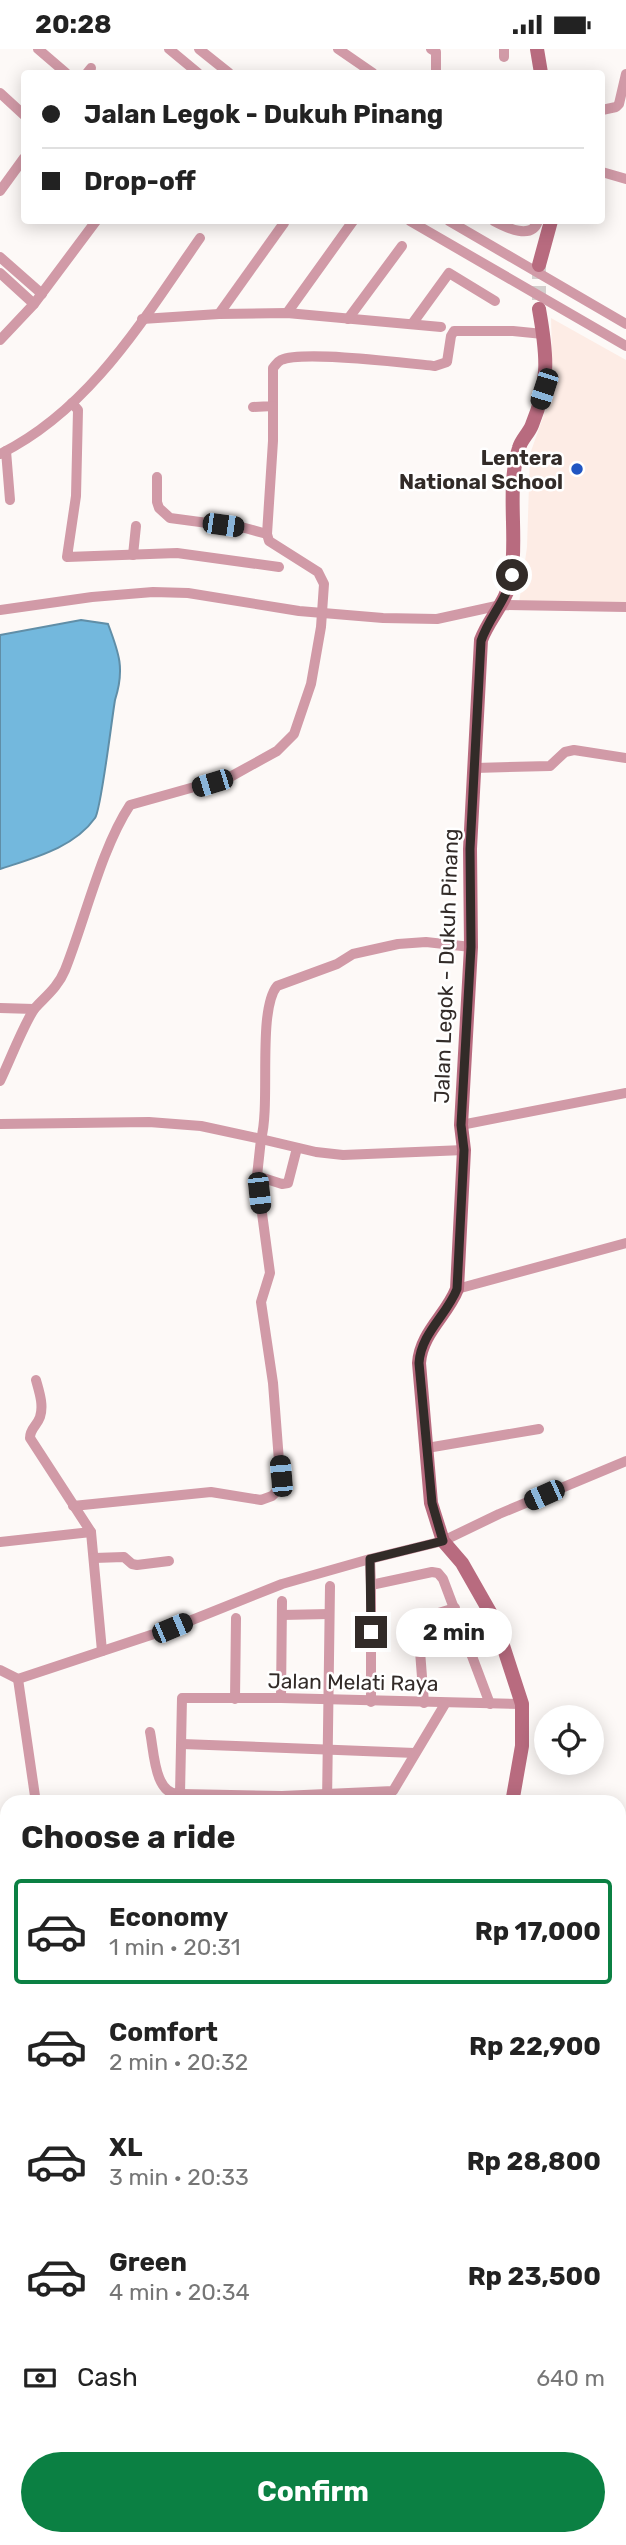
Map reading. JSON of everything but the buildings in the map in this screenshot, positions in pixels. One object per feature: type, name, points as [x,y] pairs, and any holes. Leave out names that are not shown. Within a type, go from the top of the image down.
[{"type":"street","points":[[38,49],[62,70]]},
{"type":"street","points":[[169,49],[194,70]]},
{"type":"street","points":[[199,49],[225,70]]},
{"type":"street","points":[[338,49],[369,70]]},
{"type":"street","points":[[431,49],[436,52],[436,70]]},
{"type":"street","points":[[537,49],[540,70]]},
{"type":"street","points":[[206,70],[213,61]]},
{"type":"street","points":[[605,109],[619,104],[626,74]]},
{"type":"street","points":[[0,93],[21,112]]},
{"type":"street","points":[[2,185],[21,162]]},
{"type":"street","points":[[605,174],[626,179]]},
{"type":"street","points":[[0,340],[34,304],[94,224]]},
{"type":"street","points":[[219,314],[283,224]]},
{"type":"street","points":[[287,313],[351,224]]},
{"type":"street","points":[[415,224],[626,346]]},
{"type":"street","points":[[454,224],[626,324]]},
{"type":"street","points":[[500,224],[511,230],[531,230],[537,224]]},
{"type":"street","points":[[539,265],[550,224]]},
{"type":"street","points":[[10,500],[3,453],[43,427],[72,403],[105,369],[200,238]]},
{"type":"street","points":[[348,319],[402,246]]},
{"type":"street","points":[[0,257],[42,294]]},
{"type":"street","points":[[12,268],[2,275],[34,304]]},
{"type":"street","points":[[412,324],[449,273],[495,301]]},
{"type":"street","name":"Jalan Legok - Dukuh Pinang","points":[[513,1795],[522,1746],[522,1704],[495,1621],[462,1563],[443,1541],[432,1503],[421,1391],[420,1351],[434,1326],[452,1303],[457,1289],[464,1150],[461,1125],[471,947],[470,849],[481,641],[486,627],[501,605],[512,575],[515,535],[514,472],[519,447],[531,428],[544,389],[547,365],[539,309]]},
{"type":"street","points":[[142,319],[287,313],[441,327]]},
{"type":"street","points":[[0,1081],[34,1009],[50,995],[64,974],[107,853],[130,805],[230,776],[277,751],[295,734],[311,684],[323,613],[324,584],[318,572],[268,541],[274,368],[281,360],[297,357],[435,366],[447,362],[450,336],[454,331],[543,334]]},
{"type":"street","points":[[72,403],[78,410],[76,496],[67,557],[177,553],[279,567]]},
{"type":"street","points":[[253,407],[273,406]]},
{"type":"street","points":[[157,477],[157,502],[166,516],[267,534]]},
{"type":"street","points":[[132,555],[136,526]]},
{"type":"street","points":[[0,610],[153,591],[188,593],[323,613],[438,619],[501,605],[626,607]]},
{"type":"street","points":[[475,768],[550,766],[565,752],[574,750],[626,758]]},
{"type":"street","points":[[73,1506],[211,1492],[261,1500],[272,1496],[281,1487],[273,1383],[261,1302],[270,1273],[257,1176],[261,1139],[265,1128],[269,1001],[277,986],[337,964],[353,954],[398,944],[426,943],[471,947]]},
{"type":"street","points":[[0,1008],[34,1009]]},
{"type":"street","points":[[461,1125],[626,1093]]},
{"type":"street","points":[[0,1125],[149,1122],[201,1126],[297,1148],[344,1155],[464,1150]]},
{"type":"street","points":[[257,1176],[282,1184],[288,1183],[297,1148]]},
{"type":"street","points":[[457,1289],[626,1243]]},
{"type":"street","points":[[36,1380],[41,1412],[38,1422],[30,1431],[30,1438],[91,1532],[102,1651]]},
{"type":"street","points":[[427,1448],[540,1429]]},
{"type":"street","points":[[0,1670],[18,1679],[172,1628],[282,1584],[443,1541],[499,1514],[626,1461]]},
{"type":"street","points":[[0,1542],[91,1532]]},
{"type":"street","points":[[94,1558],[124,1557],[137,1565],[169,1561]]},
{"type":"street","points":[[370,1559],[371,1702]]},
{"type":"street","points":[[371,1585],[435,1572],[443,1579],[490,1703]]},
{"type":"street","points":[[327,1795],[330,1586]]},
{"type":"street","points":[[281,1698],[282,1601]]},
{"type":"street","points":[[424,1703],[418,1625],[425,1617],[455,1608]]},
{"type":"street","points":[[282,1615],[329,1614]]},
{"type":"street","points":[[235,1699],[236,1618]]},
{"type":"street","points":[[18,1679],[35,1795]]},
{"type":"street","name":"Jalan Melati Raya","points":[[181,1744],[182,1698],[522,1704]]},
{"type":"street","points":[[393,1795],[445,1704]]},
{"type":"street","points":[[150,1732],[162,1785],[172,1795]]},
{"type":"street","points":[[176,1795],[181,1744],[415,1753]]},
{"type":"shaded area","name":"Lentera National School","points":[[551,318],[626,360],[626,603],[519,603],[527,547],[530,454],[553,389]]},
{"type":"water","points":[[81,620],[108,624],[120,670],[97,812],[95,818],[76,837],[39,856],[0,869],[0,635]]},
{"type":"tunnel","points":[[539,265],[539,309]]},
{"type":"place","name":"Lentera National School","points":[[577,469]]},
{"type":"route","points":[[371,1632],[370,1559],[443,1541],[432,1503],[419,1363],[424,1341],[452,1303],[457,1289],[464,1150],[461,1125],[467,978],[471,947],[470,849],[481,641],[486,627],[501,605],[512,575]]}]
